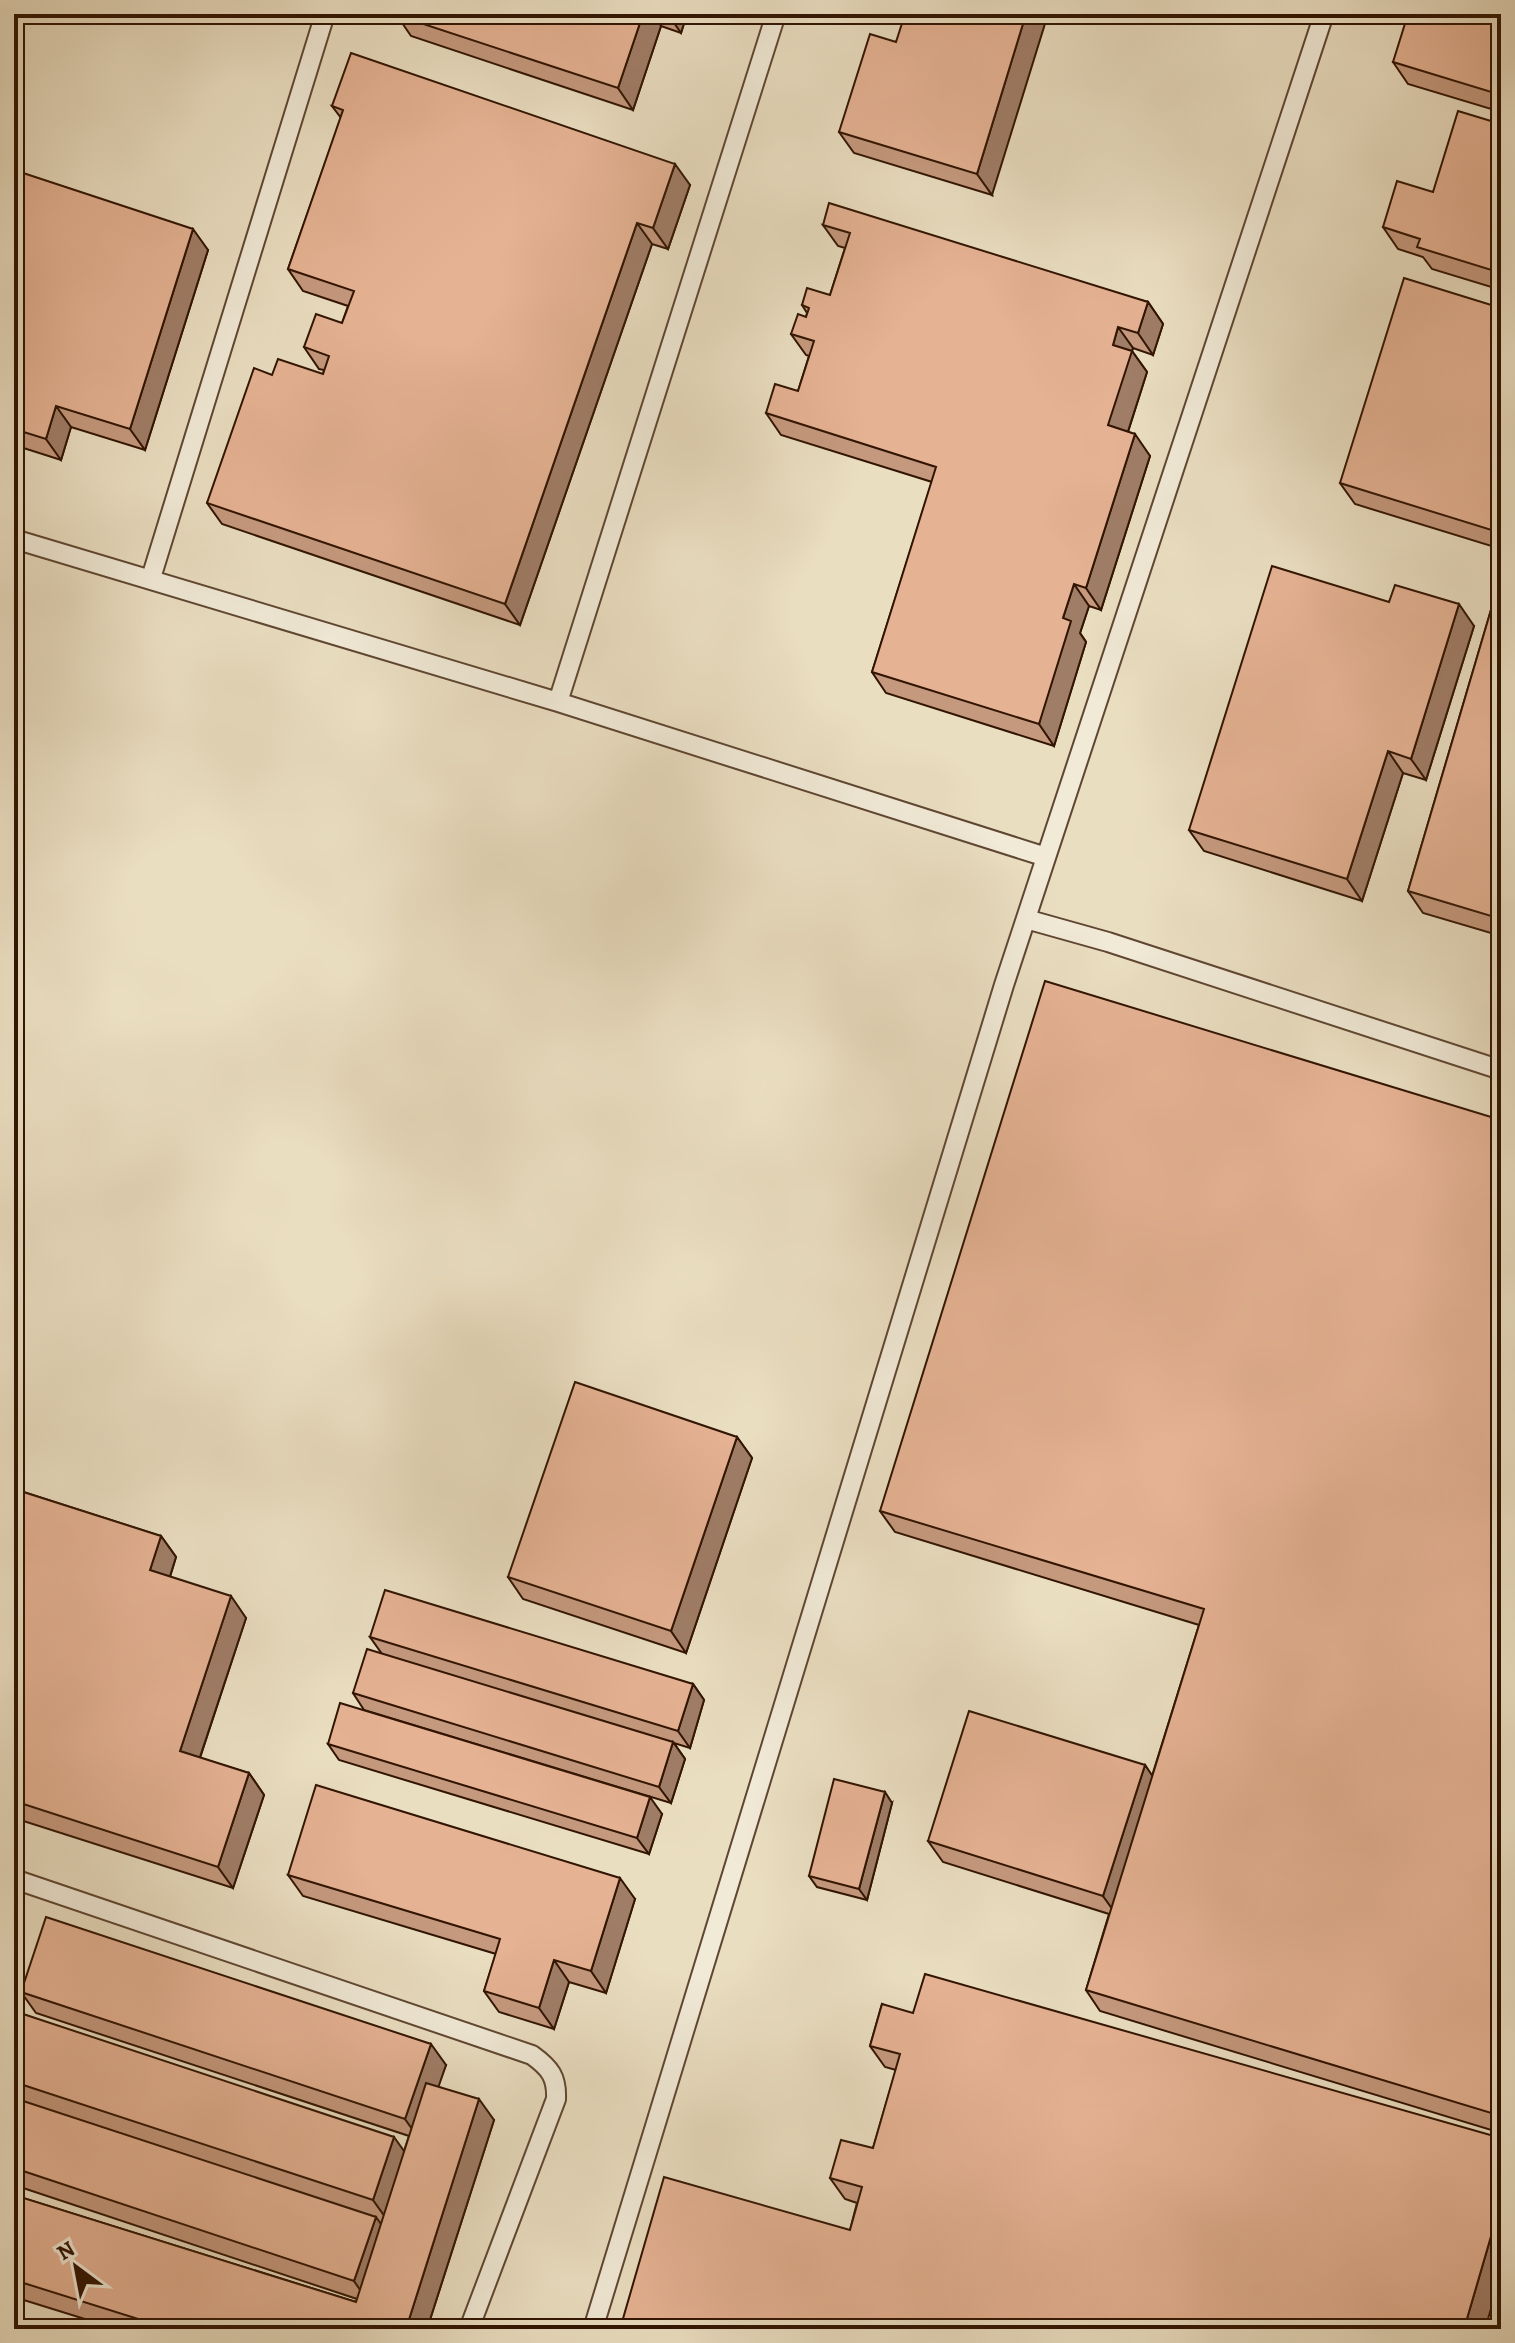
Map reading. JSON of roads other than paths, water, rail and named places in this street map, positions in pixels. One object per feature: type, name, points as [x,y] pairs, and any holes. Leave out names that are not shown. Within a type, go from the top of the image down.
[{"type":"lane","points":[[151,578],[325,14]]},
{"type":"lane","points":[[558,702],[776,14]]},
{"type":"lane","points":[[593,2329],[1004,985],[1324,14]]},
{"type":"lane","points":[[14,539],[558,702],[1046,857]]},
{"type":"lane","points":[[1026,919],[1108,942],[1501,1070]]},
{"type":"lane","points":[[14,1879],[532,2055],[547,2066],[556,2080],[556,2099],[469,2329]]}]
